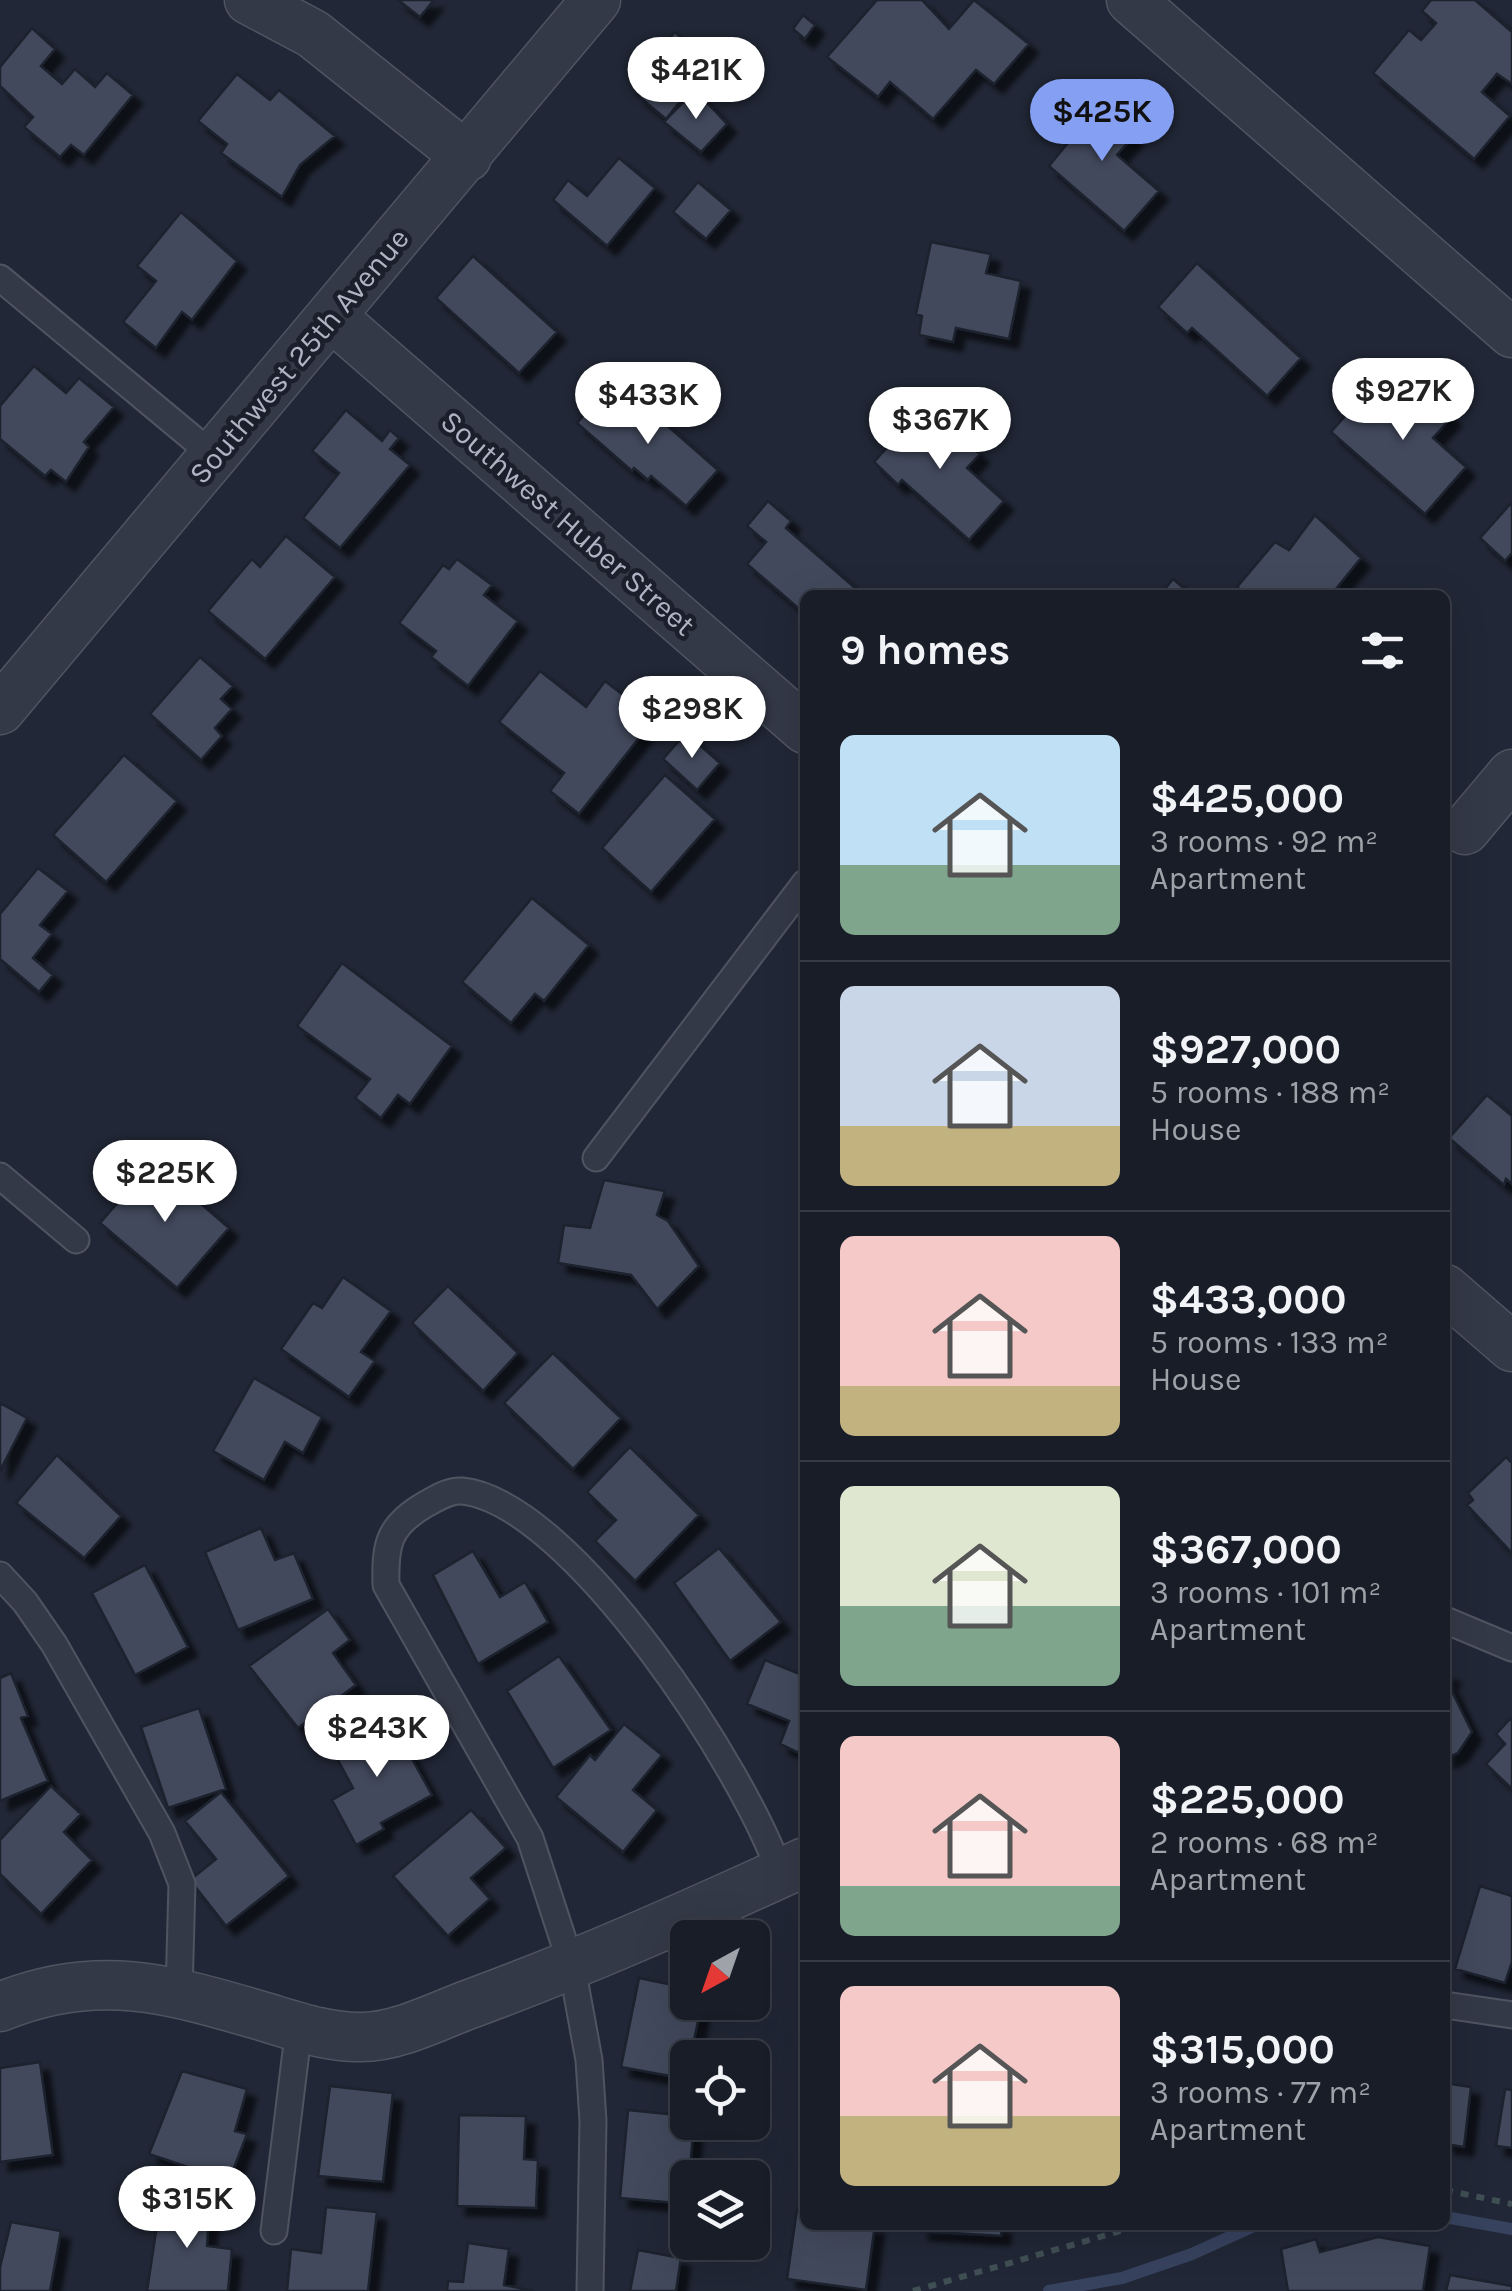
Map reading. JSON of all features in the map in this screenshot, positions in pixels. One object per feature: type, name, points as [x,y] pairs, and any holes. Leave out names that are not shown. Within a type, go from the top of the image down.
[{"type":"street","points":[[249,0],[313,34],[467,157]]},
{"type":"street","name":"Southwest 25th Avenue","points":[[0,710],[596,0]]},
{"type":"street","points":[[1130,0],[1512,333]]},
{"type":"street","name":"Southwest Huber Street","points":[[332,317],[800,726]]},
{"type":"street","points":[[1464,830],[1512,774]]},
{"type":"street","points":[[1450,1304],[1512,1347]]},
{"type":"street","points":[[0,2007],[64,1988],[124,1982],[178,1992],[299,2028],[362,2038],[394,2032],[572,1967],[793,1868]]},
{"type":"lane","points":[[0,278],[214,456]]},
{"type":"lane","points":[[596,1158],[800,890]]},
{"type":"lane","points":[[0,1176],[76,1240]]},
{"type":"lane","points":[[590,2291],[593,2122],[589,2060],[572,1967],[530,1838],[386,1586],[385,1548],[409,1514],[444,1494],[462,1491],[501,1506],[558,1544],[590,1578],[726,1758],[768,1836],[793,1868]]},
{"type":"lane","points":[[0,1575],[25,1602],[54,1644],[162,1832],[182,1884],[178,1992]]},
{"type":"lane","points":[[1450,1622],[1512,1648]]},
{"type":"lane","points":[[1450,2006],[1512,2015]]},
{"type":"lane","points":[[274,2231],[299,2028]]},
{"type":"path","points":[[1450,2191],[1512,2204]]},
{"type":"path","points":[[913,2291],[1124,2230]]},
{"type":"building","points":[[398,0],[434,0],[420,17]]},
{"type":"building","points":[[877,0],[922,0],[949,29],[974,0],[1029,44],[994,84],[976,70],[933,119],[890,82],[878,97],[827,57]]},
{"type":"building","points":[[1431,0],[1475,0],[1512,32],[1512,84],[1497,74],[1482,92],[1510,116],[1474,159],[1373,73],[1409,30],[1421,40],[1436,23],[1422,11]]},
{"type":"building","points":[[803,15],[815,25],[805,39],[793,29]]},
{"type":"building","points":[[32,28],[55,49],[41,66],[62,84],[75,69],[95,87],[107,73],[133,95],[84,155],[71,145],[60,157],[24,127],[33,117],[0,86],[0,67]]},
{"type":"building","points":[[675,32],[711,63],[666,119],[637,95],[649,80],[640,74]]},
{"type":"building","points":[[237,74],[270,100],[279,90],[335,136],[300,165],[282,197],[221,153],[227,144],[198,121]]},
{"type":"building","points":[[695,90],[727,124],[701,152],[664,122]]},
{"type":"building","points":[[1087,95],[1134,136],[1117,155],[1159,191],[1124,231],[1049,166],[1071,139],[1059,129]]},
{"type":"building","points":[[619,158],[655,188],[607,246],[553,200],[568,180],[587,196]]},
{"type":"building","points":[[698,182],[731,210],[706,239],[673,212]]},
{"type":"building","points":[[181,212],[237,261],[192,320],[182,312],[156,348],[123,322],[156,281],[137,266]]},
{"type":"building","points":[[931,242],[991,254],[986,273],[1021,281],[1009,339],[956,328],[953,342],[919,335],[922,316],[916,314]]},
{"type":"building","points":[[473,256],[557,332],[519,373],[436,298]]},
{"type":"building","points":[[1197,263],[1301,358],[1267,396],[1192,328],[1187,333],[1158,307]]},
{"type":"building","points":[[34,366],[66,393],[79,378],[114,407],[84,442],[89,447],[66,482],[51,470],[45,476],[0,439],[0,406]]},
{"type":"building","points":[[1410,380],[1452,417],[1433,438],[1466,467],[1425,514],[1331,432],[1369,389],[1388,405]]},
{"type":"building","points":[[604,392],[626,411],[637,399],[718,470],[686,506],[651,476],[648,480],[634,468],[632,471],[577,423]]},
{"type":"building","points":[[925,405],[980,454],[967,468],[1004,501],[969,540],[902,480],[898,485],[874,462]]},
{"type":"building","points":[[346,410],[382,441],[390,430],[399,438],[390,449],[410,465],[340,548],[303,518],[339,473],[312,451]]},
{"type":"building","points":[[768,501],[791,521],[786,528],[854,587],[800,590],[800,610],[747,564],[766,542],[747,526]]},
{"type":"building","points":[[1512,502],[1512,553],[1505,561],[1480,538]]},
{"type":"building","points":[[1315,515],[1361,558],[1335,590],[1237,587],[1275,542],[1289,550]]},
{"type":"building","points":[[286,536],[335,577],[265,659],[208,611],[252,559],[260,567]]},
{"type":"building","points":[[457,559],[492,585],[484,595],[518,621],[468,686],[431,657],[436,651],[399,623],[443,565],[449,569]]},
{"type":"building","points":[[1173,579],[1186,590],[1164,590]]},
{"type":"building","points":[[200,657],[233,686],[221,699],[232,709],[215,728],[222,736],[201,760],[150,714]]},
{"type":"building","points":[[540,671],[586,707],[605,681],[654,719],[579,814],[550,791],[564,773],[499,722]]},
{"type":"building","points":[[686,733],[720,763],[697,790],[663,759]]},
{"type":"building","points":[[124,755],[177,801],[106,882],[53,835]]},
{"type":"building","points":[[665,775],[715,819],[651,892],[602,848]]},
{"type":"building","points":[[38,868],[68,891],[40,925],[52,934],[33,958],[53,975],[39,992],[0,959],[0,914]]},
{"type":"building","points":[[532,898],[589,945],[544,1001],[535,994],[511,1023],[462,982]]},
{"type":"building","points":[[342,963],[452,1046],[410,1104],[398,1095],[381,1118],[355,1098],[370,1079],[297,1026]]},
{"type":"building","points":[[1487,1095],[1512,1116],[1512,1184],[1506,1179],[1504,1185],[1450,1137]]},
{"type":"building","points":[[153,1162],[229,1228],[177,1288],[100,1223]]},
{"type":"building","points":[[604,1180],[665,1191],[657,1215],[668,1221],[699,1266],[657,1309],[631,1275],[558,1263],[564,1225],[590,1228]]},
{"type":"building","points":[[343,1277],[391,1311],[361,1352],[375,1361],[349,1397],[281,1349],[313,1303],[322,1308]]},
{"type":"building","points":[[448,1286],[518,1353],[483,1391],[412,1323]]},
{"type":"building","points":[[553,1353],[621,1418],[573,1469],[504,1403]]},
{"type":"building","points":[[254,1378],[322,1417],[303,1453],[285,1442],[264,1480],[213,1451]]},
{"type":"building","points":[[0,1403],[27,1418],[0,1471]]},
{"type":"building","points":[[630,1447],[699,1515],[635,1581],[595,1541],[616,1520],[587,1492]]},
{"type":"building","points":[[57,1455],[121,1516],[84,1558],[16,1503]]},
{"type":"building","points":[[1506,1457],[1512,1463],[1512,1553],[1467,1505],[1473,1500],[1468,1493]]},
{"type":"building","points":[[261,1528],[275,1560],[294,1553],[313,1599],[238,1630],[205,1552]]},
{"type":"building","points":[[719,1548],[781,1622],[730,1661],[674,1583]]},
{"type":"building","points":[[473,1551],[500,1597],[525,1582],[548,1622],[478,1664],[433,1575]]},
{"type":"building","points":[[145,1565],[188,1647],[135,1675],[92,1593]]},
{"type":"building","points":[[328,1609],[350,1640],[333,1653],[356,1685],[298,1728],[249,1666]]},
{"type":"building","points":[[559,1656],[611,1730],[553,1768],[507,1691]]},
{"type":"building","points":[[765,1660],[800,1674],[800,1754],[780,1744],[789,1721],[747,1704]]},
{"type":"building","points":[[11,1673],[28,1716],[21,1718],[48,1781],[0,1801],[0,1678]]},
{"type":"building","points":[[1450,1687],[1472,1732],[1458,1753],[1450,1757]]},
{"type":"building","points":[[199,1708],[226,1789],[168,1808],[141,1727]]},
{"type":"building","points":[[389,1717],[432,1795],[381,1823],[384,1829],[356,1845],[332,1800],[353,1788],[332,1749]]},
{"type":"building","points":[[1512,1717],[1512,1789],[1486,1764],[1505,1744],[1496,1734]]},
{"type":"building","points":[[624,1724],[662,1755],[633,1790],[657,1810],[623,1852],[556,1797],[590,1755],[595,1760]]},
{"type":"building","points":[[51,1786],[81,1814],[64,1832],[92,1860],[41,1914],[0,1874],[0,1840]]},
{"type":"building","points":[[221,1792],[289,1876],[226,1926],[190,1880],[216,1859],[185,1821]]},
{"type":"building","points":[[471,1810],[506,1848],[471,1878],[490,1899],[448,1936],[393,1876]]},
{"type":"building","points":[[1480,1886],[1512,1896],[1512,1962],[1505,1983],[1455,1969]]},
{"type":"building","points":[[639,1978],[670,1984],[670,2020],[698,2020],[694,2040],[670,2040],[670,2076],[621,2067]]},
{"type":"building","points":[[40,2062],[53,2155],[0,2162],[0,2068]]},
{"type":"building","points":[[182,2071],[247,2089],[235,2131],[247,2134],[229,2181],[149,2154]]},
{"type":"building","points":[[1450,2084],[1471,2087],[1464,2147],[1450,2145]]},
{"type":"building","points":[[330,2086],[393,2093],[383,2182],[318,2176]]},
{"type":"building","points":[[1505,2089],[1512,2090],[1512,2148],[1496,2146]]},
{"type":"building","points":[[628,2110],[670,2114],[670,2140],[692,2140],[691,2160],[670,2160],[670,2202],[620,2198]]},
{"type":"building","points":[[459,2115],[526,2116],[524,2159],[538,2160],[536,2208],[457,2206]]},
{"type":"building","points":[[161,2198],[210,2202],[207,2246],[232,2249],[228,2291],[147,2291]]},
{"type":"building","points":[[326,2207],[377,2212],[368,2291],[287,2291],[291,2249],[321,2253]]},
{"type":"building","points":[[797,2209],[800,2230],[874,2230],[866,2290],[787,2279]]},
{"type":"building","points":[[11,2222],[61,2231],[50,2291],[0,2291],[0,2267]]},
{"type":"building","points":[[920,2230],[1002,2230],[1001,2236]]},
{"type":"building","points":[[1378,2237],[1430,2246],[1423,2291],[1288,2291],[1281,2249],[1316,2239],[1320,2252]]},
{"type":"building","points":[[468,2243],[509,2249],[504,2285],[534,2291],[447,2291],[448,2281],[463,2282]]},
{"type":"building","points":[[638,2250],[681,2260],[676,2291],[630,2291]]},
{"type":"building","points":[[1450,2275],[1512,2286],[1512,2291],[1446,2291]]},
{"type":"waterway","points":[[1450,2218],[1512,2229]]},
{"type":"waterway","points":[[1049,2291],[1122,2278],[1192,2254],[1245,2230]]}]
